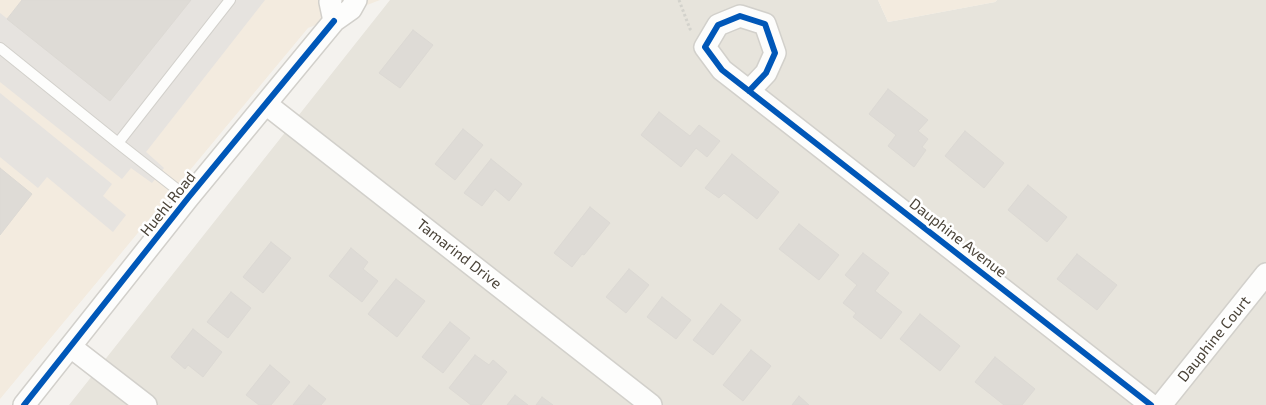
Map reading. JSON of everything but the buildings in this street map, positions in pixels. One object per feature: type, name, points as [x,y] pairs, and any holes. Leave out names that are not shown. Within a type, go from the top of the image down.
[{"type":"street","points":[[330,0],[334,21]]},
{"type":"street","name":"Huehl Road","points":[[24,405],[188,198],[334,21],[351,9],[356,0]]},
{"type":"street","points":[[705,47],[718,25],[740,16],[765,24],[774,53],[766,73],[749,91]]},
{"type":"street","name":"Dauphine Avenue","points":[[705,47],[722,70],[1151,405]]},
{"type":"street","name":"Tamarind Drive","points":[[266,104],[651,405]]},
{"type":"street","name":"Dauphine Court","points":[[1161,405],[1266,274]]},
{"type":"street","points":[[71,347],[146,405]]},
{"type":"lane","points":[[118,143],[230,0]]},
{"type":"lane","points":[[0,48],[188,198]]},
{"type":"path","points":[[679,0],[690,29],[705,47]]},
{"type":"shaded area","points":[[0,0],[380,0],[308,28],[0,399]]},
{"type":"shaded area","points":[[191,0],[265,0],[146,152],[164,168],[152,183],[131,168],[122,179],[0,82],[0,13],[110,101]]},
{"type":"shaded area","points":[[390,0],[878,0],[888,22],[995,2],[997,0],[1266,0],[1266,405],[69,405]]},
{"type":"shaded area","points":[[878,0],[997,0],[995,2],[888,22]]},
{"type":"shaded area","points":[[0,93],[112,184],[103,196],[126,215],[113,232],[47,177],[38,188],[0,157]]},
{"type":"cycle path","points":[[749,91],[766,73],[775,53],[765,24],[740,16],[718,25],[705,47],[722,70],[1151,405]]},
{"type":"cycle path","points":[[24,405],[188,198],[334,21]]}]
